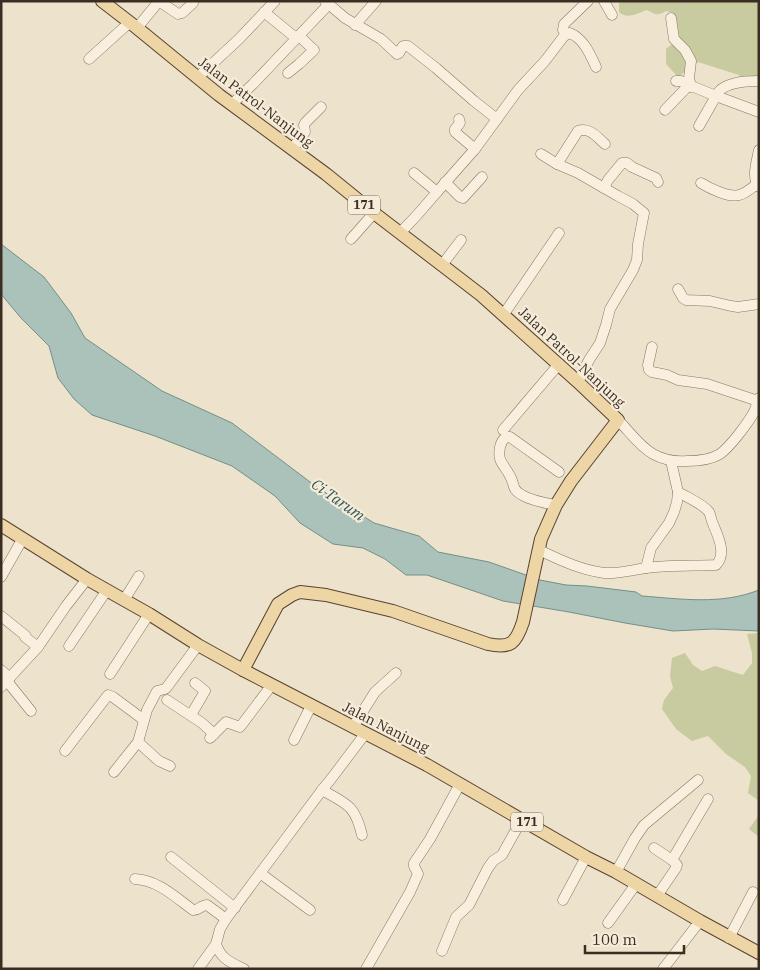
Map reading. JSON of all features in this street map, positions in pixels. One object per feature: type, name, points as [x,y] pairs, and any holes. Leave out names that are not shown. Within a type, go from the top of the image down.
[{"type":"main road","name":"Jalan Patrol-Nanjung","points":[[102,1],[219,95],[326,174],[481,295],[560,364],[618,420],[571,481],[556,505],[541,539],[523,622],[518,635],[512,643],[506,646],[488,644],[393,610],[326,594],[300,592],[292,594],[278,604],[243,670]]},
{"type":"main road","name":"Jalan Nanjung","points":[[1,525],[198,645],[271,686],[427,765],[586,857],[759,953]]},
{"type":"street","points":[[89,59],[133,25],[159,1],[178,14],[182,13],[193,3]]},
{"type":"street","points":[[198,77],[239,39],[275,1]]},
{"type":"street","points":[[355,25],[376,1]]},
{"type":"street","points":[[588,1],[564,24],[563,30],[567,34],[573,34],[586,46],[596,67]]},
{"type":"street","points":[[604,1],[612,15]]},
{"type":"street","points":[[232,104],[298,37],[327,3],[355,25],[381,39],[397,54],[400,53],[404,46],[408,46],[496,119]]},
{"type":"street","points":[[264,12],[316,53],[288,73]]},
{"type":"street","points":[[671,18],[674,39],[685,50],[691,61],[690,86]]},
{"type":"street","points":[[400,233],[475,148],[518,90],[567,34]]},
{"type":"street","points":[[676,81],[681,81],[759,112]]},
{"type":"street","points":[[699,126],[719,89],[744,82],[759,81]]},
{"type":"street","points":[[665,110],[690,86]]},
{"type":"street","points":[[292,149],[305,132],[305,123],[321,108]]},
{"type":"street","points":[[459,119],[460,124],[455,129],[455,132],[475,148]]},
{"type":"street","points":[[557,164],[578,131],[588,130],[605,144]]},
{"type":"street","points":[[700,183],[715,191],[736,196],[758,186],[755,178],[755,169],[759,150]]},
{"type":"street","points":[[541,154],[633,204],[643,211],[644,214],[637,260],[610,309],[600,343],[578,382]]},
{"type":"street","points":[[604,188],[612,174],[622,163],[627,163],[645,174],[656,178],[658,182]]},
{"type":"street","points":[[414,173],[437,192]]},
{"type":"street","points":[[445,182],[463,198],[482,177]]},
{"type":"street","points":[[351,239],[374,213]]},
{"type":"street","points":[[504,314],[559,234]]},
{"type":"street","points":[[442,265],[461,240]]},
{"type":"street","points":[[678,289],[686,300],[710,301],[738,307],[759,304]]},
{"type":"street","points":[[618,420],[651,453],[671,461],[694,461],[707,459],[724,451],[753,413],[758,400],[707,384],[678,380],[668,375],[652,372],[648,366],[652,347]]},
{"type":"street","points":[[503,430],[560,364]]},
{"type":"street","points":[[556,505],[527,498],[515,490],[510,474],[500,459],[502,442],[506,437],[510,437],[559,472]]},
{"type":"street","points":[[646,568],[651,548],[669,523],[674,512],[678,492],[671,461]]},
{"type":"street","points":[[539,553],[578,567],[604,573],[625,573],[646,568],[716,565],[721,557],[721,552],[718,535],[710,514],[702,506],[678,492]]},
{"type":"street","points":[[1,577],[23,538]]},
{"type":"street","points":[[124,600],[139,576]]},
{"type":"street","points":[[6,682],[38,648],[87,579]]},
{"type":"street","points":[[69,646],[107,590]]},
{"type":"street","points":[[110,674],[149,614]]},
{"type":"street","points":[[1,616],[38,648]]},
{"type":"street","points":[[114,772],[138,742],[147,710],[157,691],[167,687],[198,645]]},
{"type":"street","points":[[1,670],[6,682],[31,711]]},
{"type":"street","points":[[353,727],[375,692],[396,673]]},
{"type":"street","points":[[191,715],[205,691],[195,682]]},
{"type":"street","points":[[240,727],[271,686]]},
{"type":"street","points":[[65,751],[108,696],[113,696],[144,720]]},
{"type":"street","points":[[167,700],[206,726],[212,736],[228,722],[240,727],[249,734]]},
{"type":"street","points":[[294,740],[311,706]]},
{"type":"street","points":[[198,969],[216,944],[220,929],[226,919],[365,734]]},
{"type":"street","points":[[138,742],[159,761],[170,766]]},
{"type":"street","points":[[616,872],[644,826],[698,780]]},
{"type":"street","points":[[366,969],[410,892],[418,874],[414,863],[430,839],[460,784]]},
{"type":"street","points":[[322,790],[348,805],[357,817],[362,835]]},
{"type":"street","points":[[672,860],[708,799]]},
{"type":"street","points":[[442,951],[456,917],[469,905],[488,868],[493,860],[499,858],[506,850],[522,819]]},
{"type":"street","points":[[654,848],[676,863],[676,868],[658,896]]},
{"type":"street","points":[[171,857],[234,908]]},
{"type":"street","points":[[563,900],[586,857]]},
{"type":"street","points":[[260,873],[310,910]]},
{"type":"street","points":[[135,879],[143,879],[159,885],[193,910],[197,910],[204,905],[209,906],[226,919]]},
{"type":"street","points":[[608,923],[636,884]]},
{"type":"street","points":[[730,938],[753,892]]},
{"type":"street","points":[[663,969],[700,921]]},
{"type":"street","points":[[216,944],[218,952],[222,957],[244,969]]},
{"type":"green space","points":[[619,1],[759,1],[759,78],[740,79],[739,75],[698,62],[678,77],[666,64],[666,49],[677,40],[674,13],[666,11],[657,14],[647,10],[633,15],[625,15],[619,12]]},
{"type":"green space","points":[[759,633],[759,801],[748,793],[751,776],[745,767],[726,754],[708,736],[692,741],[676,729],[662,709],[664,700],[673,688],[670,676],[672,658],[685,653],[693,665],[702,671],[715,666],[743,675],[752,663],[752,653],[747,634]]},
{"type":"green space","points":[[759,815],[759,837],[749,829]]},
{"type":"water","points":[[1,244],[44,277],[71,313],[85,338],[162,391],[232,423],[318,488],[374,523],[419,536],[438,552],[489,562],[540,580],[566,585],[636,592],[642,596],[701,600],[730,598],[759,590],[759,631],[713,629],[673,631],[503,601],[427,575],[406,575],[385,559],[363,548],[333,544],[300,523],[275,496],[232,466],[155,436],[92,415],[74,399],[58,378],[49,346],[21,318],[1,294]]},
{"type":"water label","name":"Ci Tarum","points":[[338,500]]}]
